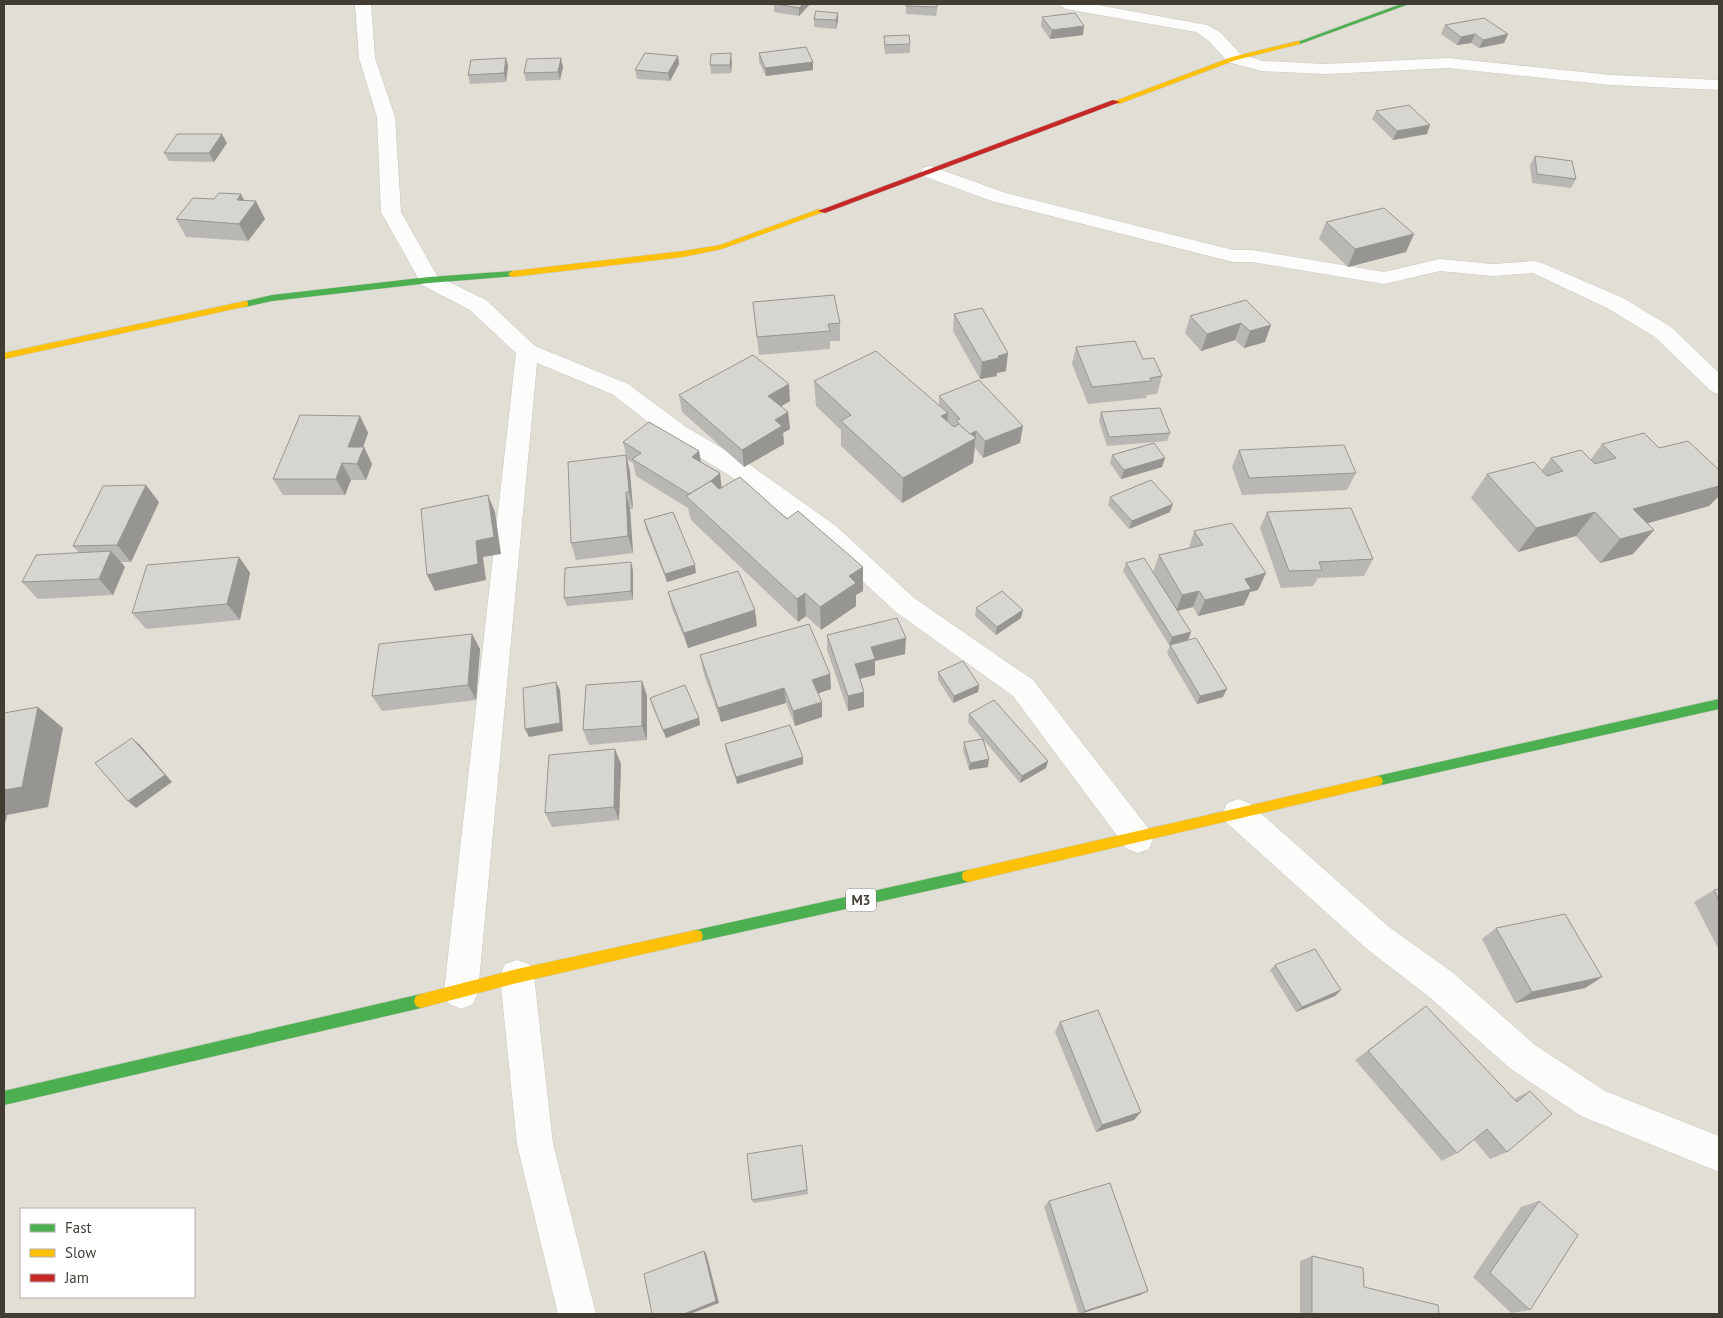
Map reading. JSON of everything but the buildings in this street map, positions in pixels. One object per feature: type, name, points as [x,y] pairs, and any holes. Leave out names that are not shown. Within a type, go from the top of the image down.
[{"type":"street","points":[[363,4],[367,58],[386,118],[391,212],[429,280],[478,305],[528,351],[620,389],[678,434],[741,471],[827,533],[905,605],[1022,688],[1138,839]]},
{"type":"street","points":[[1066,4],[1201,28],[1215,37],[1234,58],[1262,66],[1288,69],[1326,69],[1448,63],[1611,80],[1719,84]]},
{"type":"street","points":[[4,356],[272,298],[429,280],[498,276],[683,254],[722,247],[930,172],[1136,93],[1234,58],[1287,47],[1406,4]]},
{"type":"street","points":[[1195,12],[1201,28]]},
{"type":"street","points":[[930,172],[1000,196],[1233,256],[1252,256],[1384,278],[1440,265],[1494,270],[1535,267],[1570,281],[1615,303],[1663,332],[1719,386]]},
{"type":"street","points":[[461,992],[528,351]]},
{"type":"street","name":"M3","points":[[4,1098],[461,992],[517,976],[1138,839],[1238,813],[1717,707]]},
{"type":"street","points":[[1238,813],[1378,938],[1440,984],[1523,1057],[1593,1104],[1719,1154]]},
{"type":"street","points":[[517,976],[535,1144],[577,1314]]},
{"type":"shaded area","points":[[4,4],[1719,4],[1719,1314],[4,1314]]},
{"type":"traffic: fast","points":[[1298,43],[1406,4]]},
{"type":"traffic: fast","points":[[245,304],[272,298],[429,280],[512,274]]},
{"type":"traffic: fast","points":[[1377,781],[1719,704]]},
{"type":"traffic: fast","points":[[696,936],[968,876]]},
{"type":"traffic: fast","points":[[4,1098],[421,1001]]},
{"type":"traffic: slow","points":[[1116,102],[1234,58],[1298,43]]},
{"type":"traffic: slow","points":[[512,274],[683,254],[722,247],[822,211]]},
{"type":"traffic: slow","points":[[4,356],[245,304]]},
{"type":"traffic: slow","points":[[968,876],[1377,781]]},
{"type":"traffic: slow","points":[[421,1001],[517,976],[696,936]]},
{"type":"traffic: jam","points":[[822,211],[1116,102]]}]
